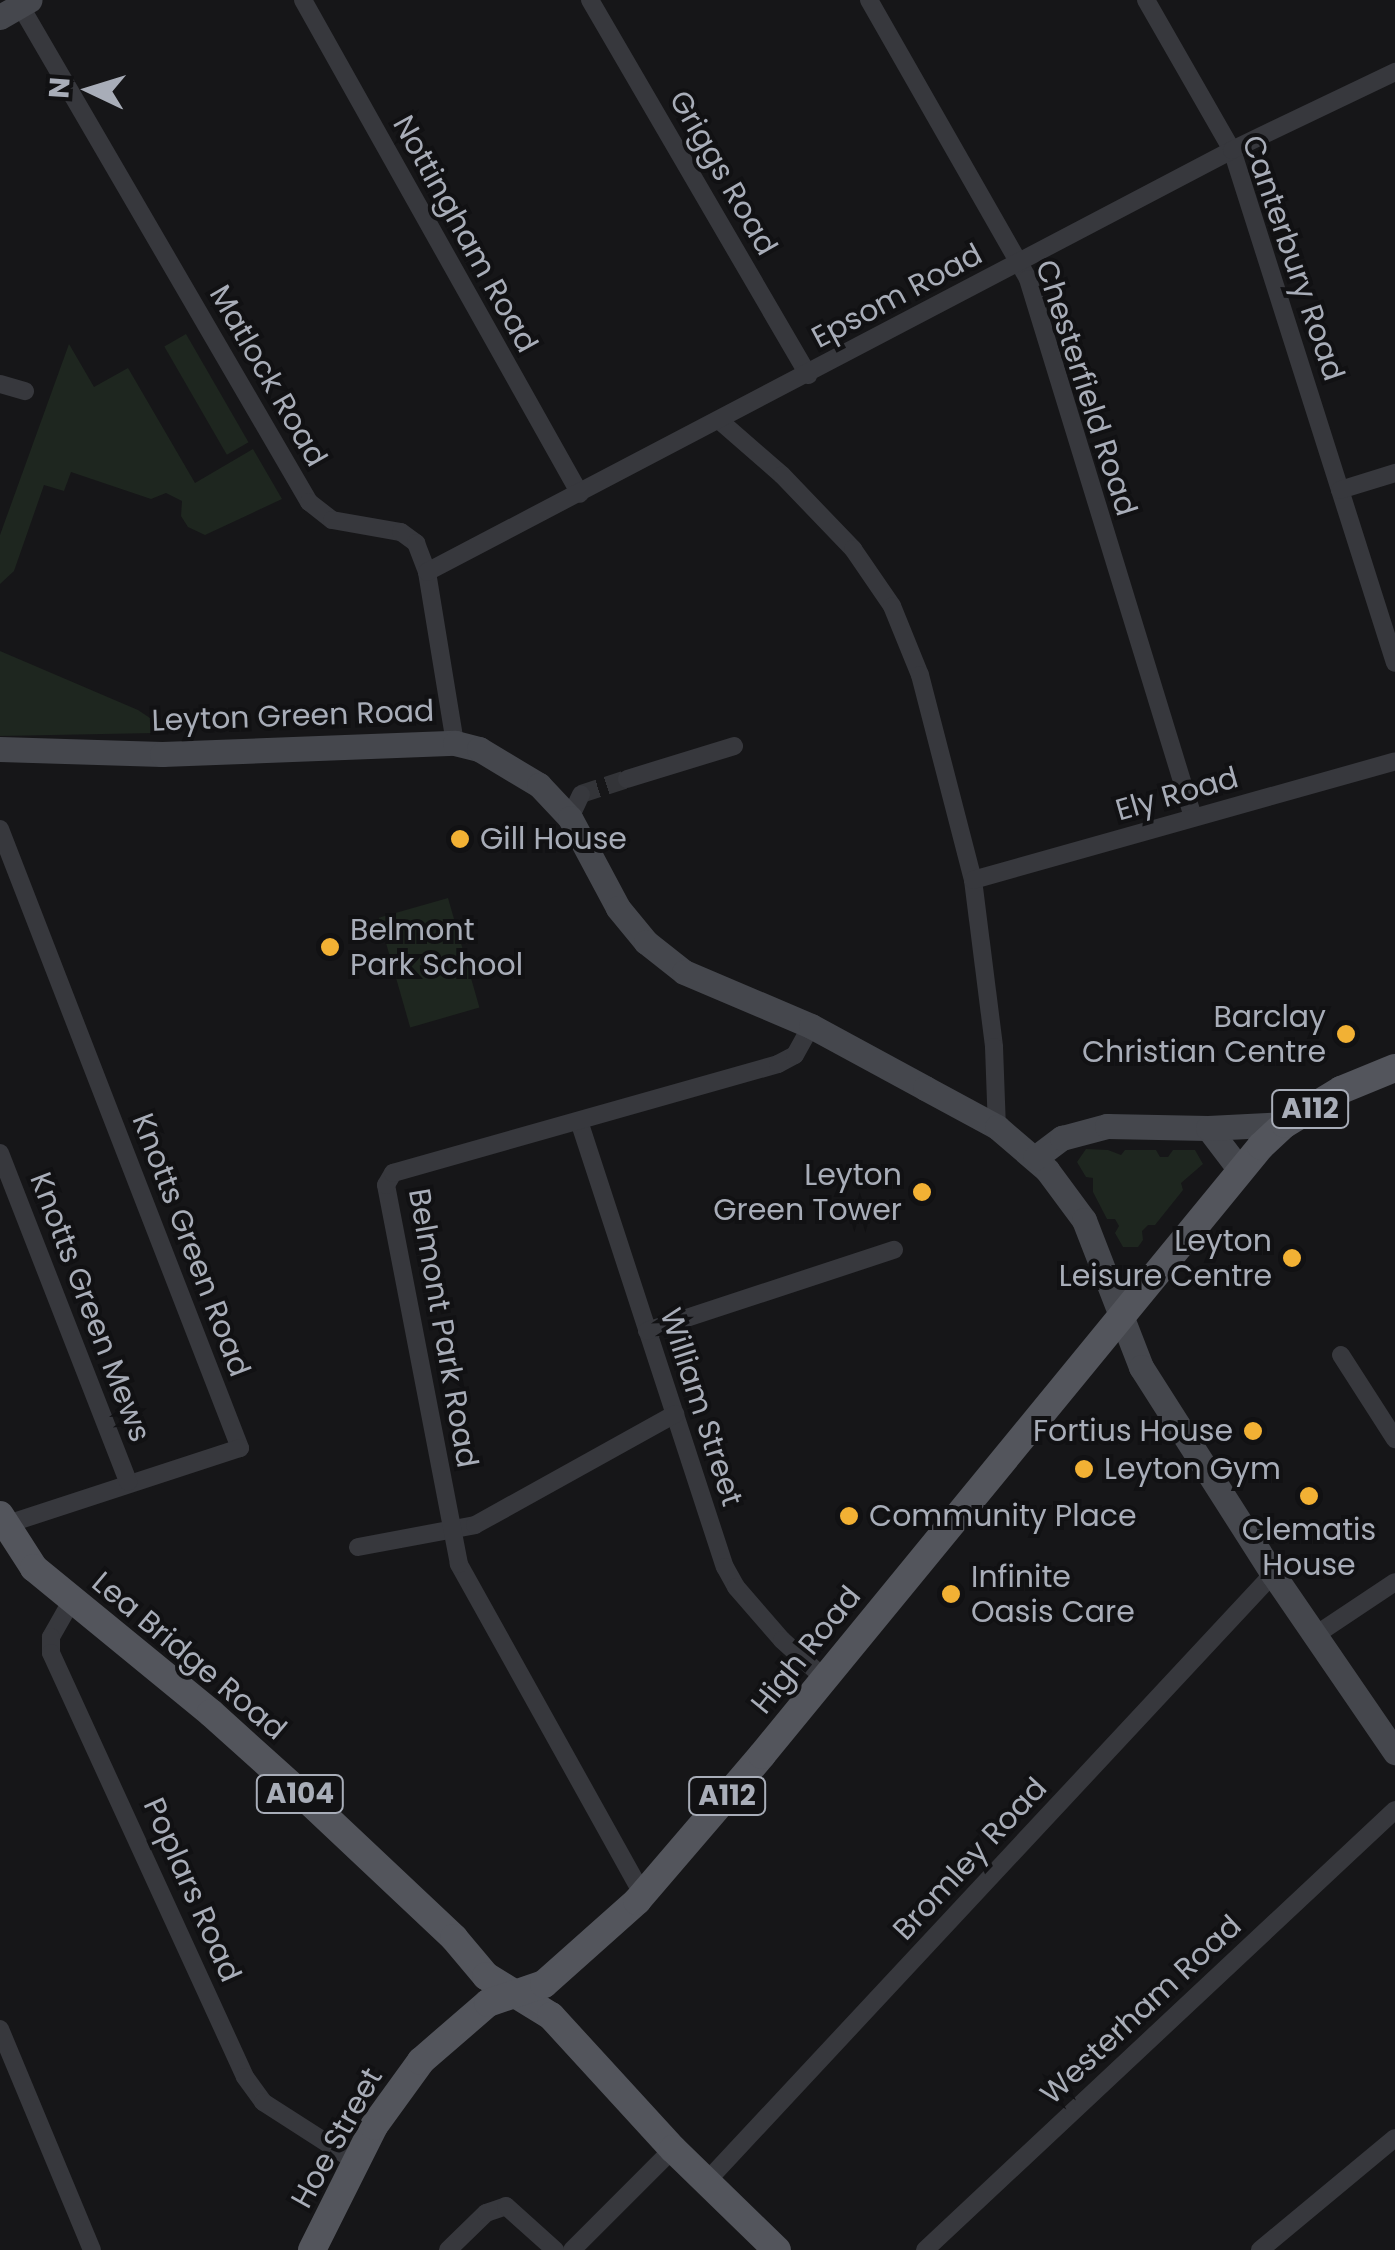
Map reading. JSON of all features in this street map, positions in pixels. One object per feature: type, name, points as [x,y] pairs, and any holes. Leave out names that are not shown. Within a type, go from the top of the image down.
[{"type":"main road","name":"Leyton Green Road","points":[[0,749],[162,754],[455,743],[508,763],[538,784],[570,818],[618,908],[646,942],[684,972],[810,1026],[997,1127],[1035,1158],[1084,1220],[1120,1321],[1142,1367],[1273,1574],[1395,1752]]},
{"type":"main road","name":"A112","points":[[1120,1321],[1240,1170],[1284,1124],[1341,1090],[1395,1068]]},
{"type":"main road","points":[[1035,1158],[1062,1138],[1107,1126],[1208,1128],[1284,1124]]},
{"type":"main road","points":[[1208,1128],[1240,1170]]},
{"type":"main road","name":"High Road","points":[[520,1995],[566,1968],[643,1895],[1120,1321]]},
{"type":"main road","name":"Lea Bridge Road","points":[[2,1520],[27,1560],[211,1713],[313,1805],[454,1938],[486,1976],[554,2018],[673,2149],[777,2250]]},
{"type":"main road","name":"Hoe Street","points":[[312,2250],[355,2161],[394,2093],[421,2061],[488,2003],[520,1995]]},
{"type":"street","name":"Nottingham Road","points":[[302,0],[580,494]]},
{"type":"street","name":"Griggs Road","points":[[590,0],[808,375]]},
{"type":"street","name":"Chesterfield Road","points":[[869,0],[1028,279],[1192,818]]},
{"type":"street","name":"Canterbury Road","points":[[1146,0],[1232,150],[1395,663]]},
{"type":"street","name":"Matlock Road","points":[[16,5],[309,502],[345,525],[401,532],[416,543],[427,572],[455,743]]},
{"type":"street","name":"Epsom Road","points":[[427,572],[1232,150],[1395,72]]},
{"type":"street","points":[[0,384],[25,392]]},
{"type":"street","points":[[720,421],[782,475],[852,549],[892,606],[920,675],[973,880],[994,1047],[997,1127]]},
{"type":"street","points":[[1340,490],[1395,472]]},
{"type":"street","points":[[627,779],[734,746]]},
{"type":"street","name":"Ely Road","points":[[973,880],[1395,761]]},
{"type":"street","points":[[570,818],[581,794]]},
{"type":"street","name":"Knotts Green Road","points":[[0,829],[240,1448],[2,1520]]},
{"type":"street","name":"Belmont Park Road","points":[[643,1895],[458,1564],[386,1185],[393,1173],[778,1064],[795,1055],[810,1026]]},
{"type":"street","name":"William Street","points":[[579,1121],[725,1566],[736,1587],[824,1678]]},
{"type":"street","name":"Knotts Green Mews","points":[[0,1153],[128,1482]]},
{"type":"street","points":[[647,1331],[894,1250]]},
{"type":"street","points":[[1340,1355],[1395,1439]]},
{"type":"street","points":[[358,1547],[475,1524],[674,1414]]},
{"type":"street","name":"Bromley Road","points":[[706,2182],[1273,1574]]},
{"type":"street","points":[[1314,1636],[1395,1582]]},
{"type":"street","name":"Poplars Road","points":[[72,1600],[50,1645],[59,1675],[150,1862],[245,2077],[263,2102],[355,2161]]},
{"type":"street","name":"Westerham Road","points":[[925,2250],[1395,1810]]},
{"type":"street","points":[[0,2030],[92,2250]]},
{"type":"street","points":[[1260,2250],[1395,2138]]},
{"type":"street","points":[[572,2250],[673,2149]]},
{"type":"street","points":[[448,2250],[486,2213],[506,2206],[555,2250]]},
{"type":"shaded area","points":[[186,334],[249,442],[227,455],[164,346]]},
{"type":"shaded area","points":[[69,344],[94,387],[128,368],[195,483],[253,449],[282,499],[205,535],[188,527],[181,516],[182,501],[166,493],[151,499],[71,472],[64,491],[44,485],[14,571],[0,584],[0,535]]},
{"type":"shaded area","points":[[0,651],[138,710],[156,722],[155,733],[0,736]]},
{"type":"shaded area","points":[[448,898],[479,1008],[410,1027],[379,918]]},
{"type":"shaded area","points":[[1086,1149],[1121,1155],[1125,1150],[1156,1150],[1160,1157],[1168,1157],[1173,1150],[1195,1150],[1203,1164],[1181,1183],[1183,1190],[1155,1225],[1142,1231],[1143,1240],[1138,1247],[1123,1247],[1115,1233],[1119,1226],[1115,1219],[1107,1219],[1093,1192],[1093,1178],[1086,1177],[1077,1162]]},
{"type":"tunnel","points":[[581,794],[627,779]]},
{"type":"place","name":"Gill House","points":[[460,839]]},
{"type":"place","name":"Belmont Park School","points":[[330,947]]},
{"type":"place","name":"Barclay Christian Centre","points":[[1346,1034]]},
{"type":"place","name":"Leyton Green Tower","points":[[922,1192]]},
{"type":"place","name":"Leyton Leisure Centre","points":[[1292,1258]]},
{"type":"place","name":"Fortius House","points":[[1253,1431]]},
{"type":"place","name":"Leyton Gym","points":[[1084,1469]]},
{"type":"place","name":"Clematis House","points":[[1309,1496]]},
{"type":"place","name":"Community Place","points":[[849,1516]]},
{"type":"place","name":"Infinite Oasis Care","points":[[951,1594]]}]
